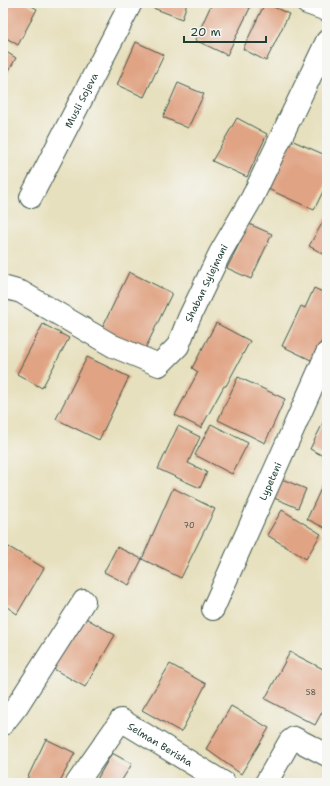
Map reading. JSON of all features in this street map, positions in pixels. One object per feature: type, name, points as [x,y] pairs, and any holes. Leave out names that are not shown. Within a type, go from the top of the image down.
[{"type":"street","name":"Musli Sojeva","points":[[31,197],[131,3]]},
{"type":"street","points":[[307,3],[327,10]]},
{"type":"street","name":"Shaban Sylejmani","points":[[3,287],[21,292],[112,346],[159,365],[178,346],[189,318],[217,260],[252,198],[327,41]]},
{"type":"street","name":"Lypeteni","points":[[213,609],[327,353]]},
{"type":"street","points":[[3,724],[17,706],[84,601]]},
{"type":"street","name":"Selman Berisha","points":[[77,783],[121,720],[224,783]]},
{"type":"street","points":[[266,783],[290,741],[294,738],[327,756]]},
{"type":"building","points":[[3,3],[26,3],[37,9],[18,45],[3,36]]},
{"type":"building","points":[[140,3],[187,3],[182,19]]},
{"type":"building","points":[[212,3],[241,3],[250,8],[227,55],[195,40]]},
{"type":"building","points":[[265,3],[289,14],[266,61],[243,49]]},
{"type":"building","points":[[136,42],[164,55],[144,97],[117,85]]},
{"type":"building","points":[[3,50],[16,58],[3,81]]},
{"type":"building","points":[[178,83],[204,94],[188,128],[163,117]]},
{"type":"building","points":[[237,118],[267,134],[247,177],[212,161]]},
{"type":"building","points":[[291,140],[323,154],[327,144],[327,183],[314,210],[268,189]]},
{"type":"building","points":[[327,215],[327,256],[309,246]]},
{"type":"building","points":[[249,224],[272,234],[251,279],[227,268]]},
{"type":"building","points":[[129,272],[172,293],[145,349],[102,328]]},
{"type":"building","points":[[314,288],[327,294],[327,330],[313,361],[282,346],[301,306],[305,308]]},
{"type":"building","points":[[216,323],[250,341],[201,428],[175,415],[198,372],[192,368]]},
{"type":"building","points":[[43,324],[69,338],[42,388],[17,374]]},
{"type":"building","points":[[87,357],[129,377],[99,440],[56,419]]},
{"type":"building","points":[[238,377],[285,399],[265,443],[218,420]]},
{"type":"building","points":[[327,415],[327,458],[310,449]]},
{"type":"building","points":[[211,424],[248,443],[232,474],[195,455]]},
{"type":"building","points":[[178,426],[200,437],[188,463],[207,472],[200,488],[158,469]]},
{"type":"building","points":[[282,479],[306,489],[298,508],[274,498]]},
{"type":"building","points":[[324,482],[327,484],[327,529],[307,519]]},
{"type":"building","points":[[173,488],[215,509],[181,578],[142,559]]},
{"type":"building","points":[[282,510],[321,534],[306,559],[267,535]]},
{"type":"building","points":[[9,547],[44,568],[17,614],[3,604],[3,556]]},
{"type":"building","points":[[117,547],[142,559],[129,585],[104,572]]},
{"type":"building","points":[[82,616],[115,635],[85,687],[52,668]]},
{"type":"building","points":[[290,652],[327,671],[327,703],[315,725],[265,699]]},
{"type":"building","points":[[170,664],[206,684],[181,732],[142,710]]},
{"type":"building","points":[[231,706],[269,728],[241,774],[206,749]]},
{"type":"building","points":[[46,739],[75,753],[59,783],[25,783]]},
{"type":"building","points":[[112,753],[132,764],[120,783],[100,783],[96,781]]}]
